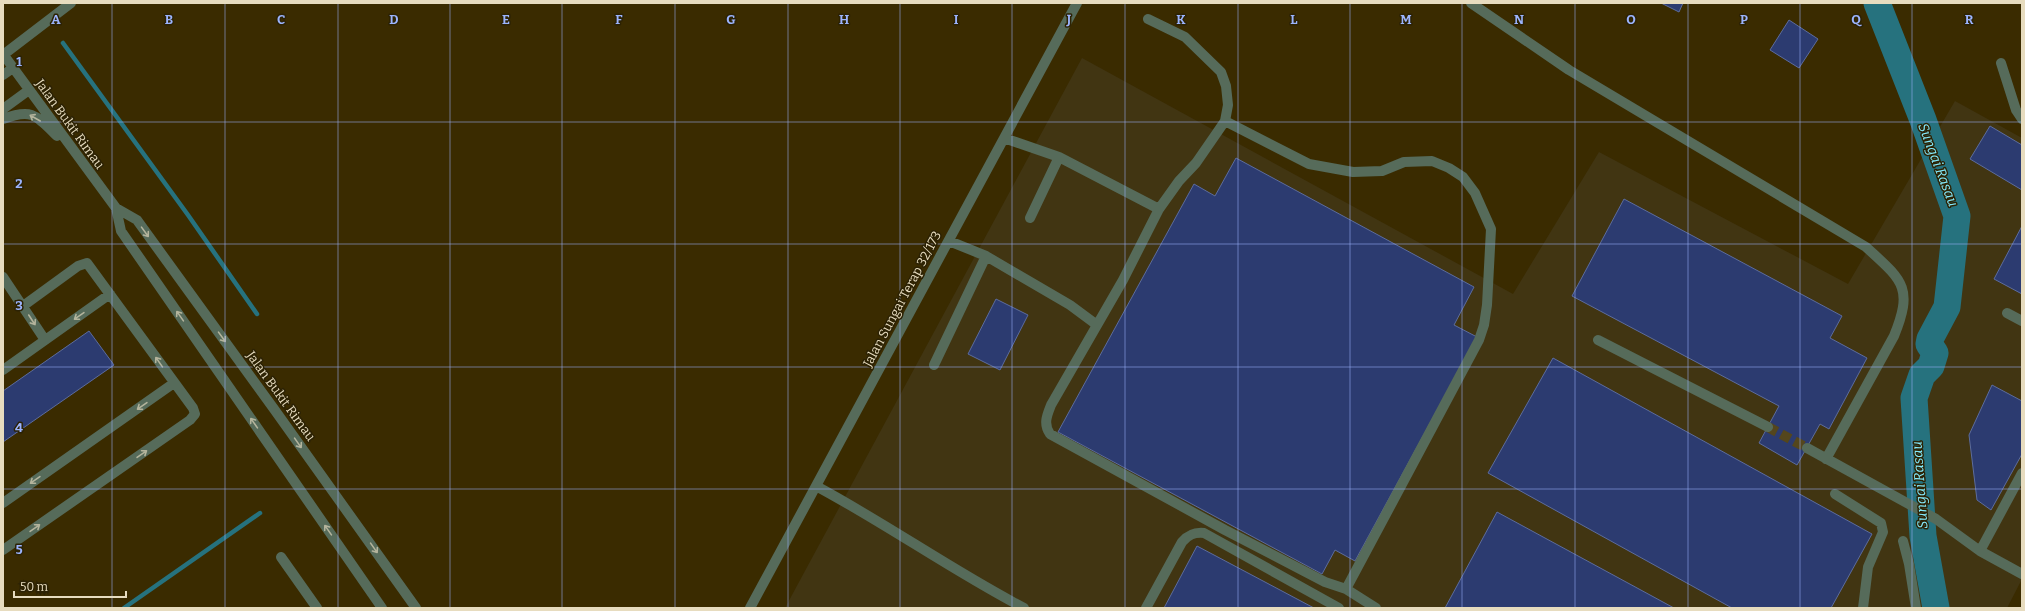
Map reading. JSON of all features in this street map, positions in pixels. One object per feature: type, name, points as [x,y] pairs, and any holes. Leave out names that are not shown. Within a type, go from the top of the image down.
[{"type":"street","points":[[3,54],[71,3]]},
{"type":"street","name":"Jalan Sungai Terap 32/173","points":[[750,608],[1077,3]]},
{"type":"street","points":[[1471,3],[1569,70],[1866,247],[1893,272],[1901,284],[1904,296],[1904,309],[1900,322],[1894,336],[1826,459]]},
{"type":"street","points":[[1148,19],[1185,37],[1221,72],[1226,86],[1228,99],[1225,121],[1196,163],[1179,181],[1159,209],[1123,280],[1051,405],[1046,423],[1046,429],[1050,434],[1225,530],[1325,582],[1346,589],[1376,608]]},
{"type":"street","name":"Jalan Bukit Rimau","points":[[3,54],[116,208],[137,220],[274,408],[416,608]]},
{"type":"street","points":[[2001,63],[2016,110],[2022,119]]},
{"type":"street","points":[[3,74],[13,68]]},
{"type":"street","points":[[3,108],[29,90]]},
{"type":"street","points":[[3,119],[22,112],[34,115],[45,124],[83,164]]},
{"type":"street","points":[[1225,121],[1309,164],[1353,172],[1382,171],[1404,162],[1432,161],[1449,168],[1463,177],[1475,193],[1491,229],[1487,305],[1484,325],[1479,340],[1346,589]]},
{"type":"street","points":[[1004,138],[1059,157],[1159,209]]},
{"type":"street","points":[[1030,218],[1059,157]]},
{"type":"street","name":"Jalan Bukit Rimau","points":[[116,208],[121,231],[382,608]]},
{"type":"street","points":[[949,241],[986,256],[1070,305],[1097,325]]},
{"type":"street","points":[[934,364],[986,256]]},
{"type":"street","points":[[3,550],[190,420],[195,414],[193,408],[87,263],[78,266],[23,306]]},
{"type":"street","points":[[3,277],[45,340]]},
{"type":"street","points":[[3,370],[110,294]]},
{"type":"street","points":[[2007,313],[2022,321]]},
{"type":"street","points":[[1598,340],[1768,427]]},
{"type":"street","points":[[3,503],[174,383]]},
{"type":"street","points":[[1807,448],[1936,519],[1980,551],[2022,574]]},
{"type":"street","points":[[1980,551],[2022,473]]},
{"type":"street","points":[[816,486],[865,513],[1001,596],[1024,608]]},
{"type":"street","points":[[1835,494],[1881,523],[1883,532],[1868,567],[1863,608]]},
{"type":"street","points":[[1146,608],[1182,542],[1188,536],[1197,532],[1204,534],[1339,608]]},
{"type":"street","points":[[1903,542],[1909,564],[1916,608]]},
{"type":"street","points":[[282,557],[317,608]]},
{"type":"shaded area","points":[[1082,58],[1513,294],[1599,152],[1848,284],[1955,101],[2022,138],[2022,579],[2007,608],[785,608]]},
{"type":"building","points":[[1661,3],[1683,3],[1679,12]]},
{"type":"building","points":[[1789,20],[1818,39],[1799,68],[1770,50]]},
{"type":"building","points":[[1990,126],[2022,145],[2022,190],[1970,159]]},
{"type":"building","points":[[1236,158],[1474,287],[1454,325],[1477,337],[1355,561],[1335,550],[1322,574],[1058,432],[1194,184],[1215,196]]},
{"type":"building","points":[[1624,199],[1842,316],[1830,338],[1867,358],[1829,429],[1820,424],[1797,465],[1759,443],[1779,406],[1572,296]]},
{"type":"building","points":[[2022,226],[2022,294],[1994,279]]},
{"type":"building","points":[[996,299],[1028,315],[1000,370],[968,354]]},
{"type":"building","points":[[89,331],[114,365],[3,442],[3,391]]},
{"type":"building","points":[[1553,358],[1872,534],[1831,608],[1732,608],[1488,473]]},
{"type":"building","points":[[1992,385],[2022,401],[2022,454],[1991,510],[1977,500],[1969,435]]},
{"type":"building","points":[[1497,512],[1674,608],[1445,608]]},
{"type":"building","points":[[1197,546],[1314,608],[1164,608]]},
{"type":"waterway","name":"Sungai Rasau","points":[[1877,3],[1923,120],[1957,216],[1947,307],[1930,339],[1929,344],[1935,353],[1931,366],[1922,375],[1914,398],[1923,536],[1936,608]]},
{"type":"waterway","points":[[63,43],[188,215],[257,314]]},
{"type":"waterway","points":[[124,608],[260,513]]},
{"type":"tunnel","points":[[1768,427],[1807,448]]}]
